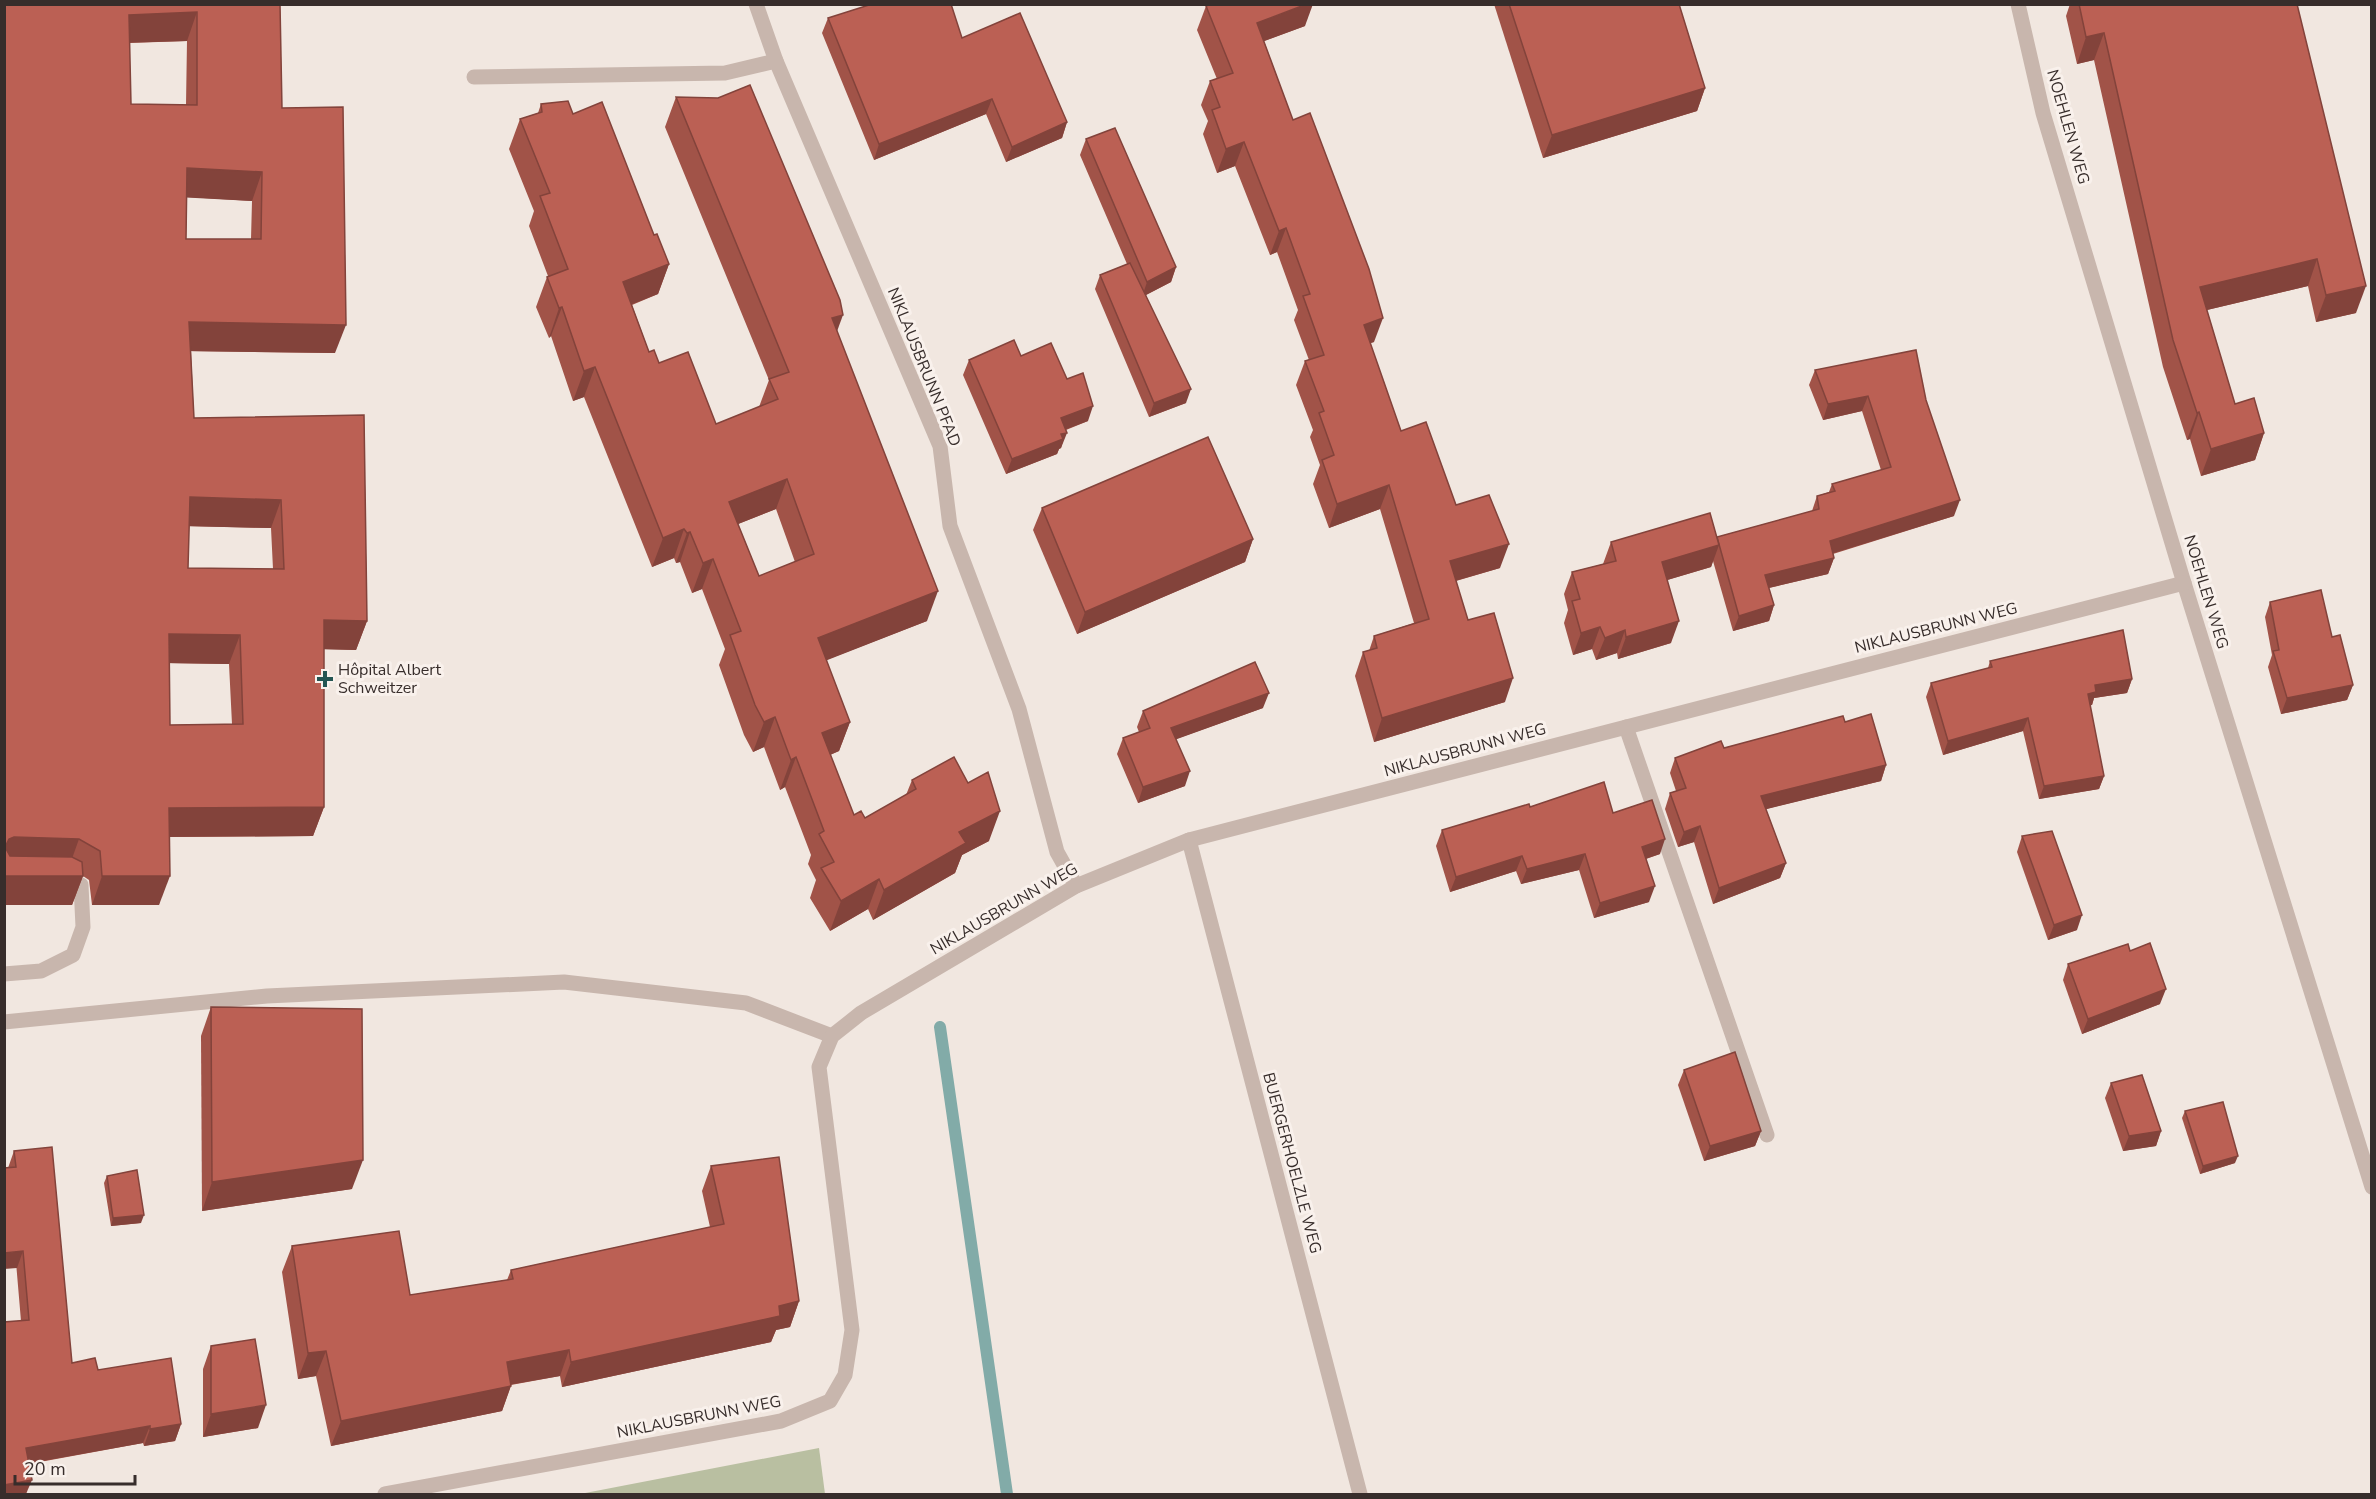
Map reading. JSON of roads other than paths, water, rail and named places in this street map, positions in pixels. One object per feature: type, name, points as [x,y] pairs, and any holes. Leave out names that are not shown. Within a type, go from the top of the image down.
[{"type":"street","name":"NIKLAUSBRUNN PFAD","points":[[756,4],[776,61],[940,446],[950,526],[1019,709],[1057,852],[1076,886]]},
{"type":"street","name":"NOEHLEN WEG","points":[[2018,4],[2043,113],[2184,583],[2372,1187]]},
{"type":"street","points":[[474,77],[725,73],[776,61]]},
{"type":"street","name":"NIKLAUSBRUNN WEG","points":[[385,1494],[781,1421],[830,1401],[845,1375],[852,1330],[819,1067],[832,1036],[861,1013],[1076,886],[1189,840],[2184,583]]},
{"type":"street","points":[[1626,727],[1767,1135]]},
{"type":"street","name":"BUERGERHOELZLE WEG","points":[[1189,840],[1360,1494]]},
{"type":"street","points":[[4,974],[41,971],[73,955],[83,927],[81,885],[64,876],[52,876]]},
{"type":"street","points":[[4,1022],[267,996],[564,982],[746,1003],[832,1036]]},
{"type":"waterway","points":[[940,1027],[1007,1494]]},
{"type":"place","name":"Hôpital Albert Schweitzer","points":[[325,679]]}]
